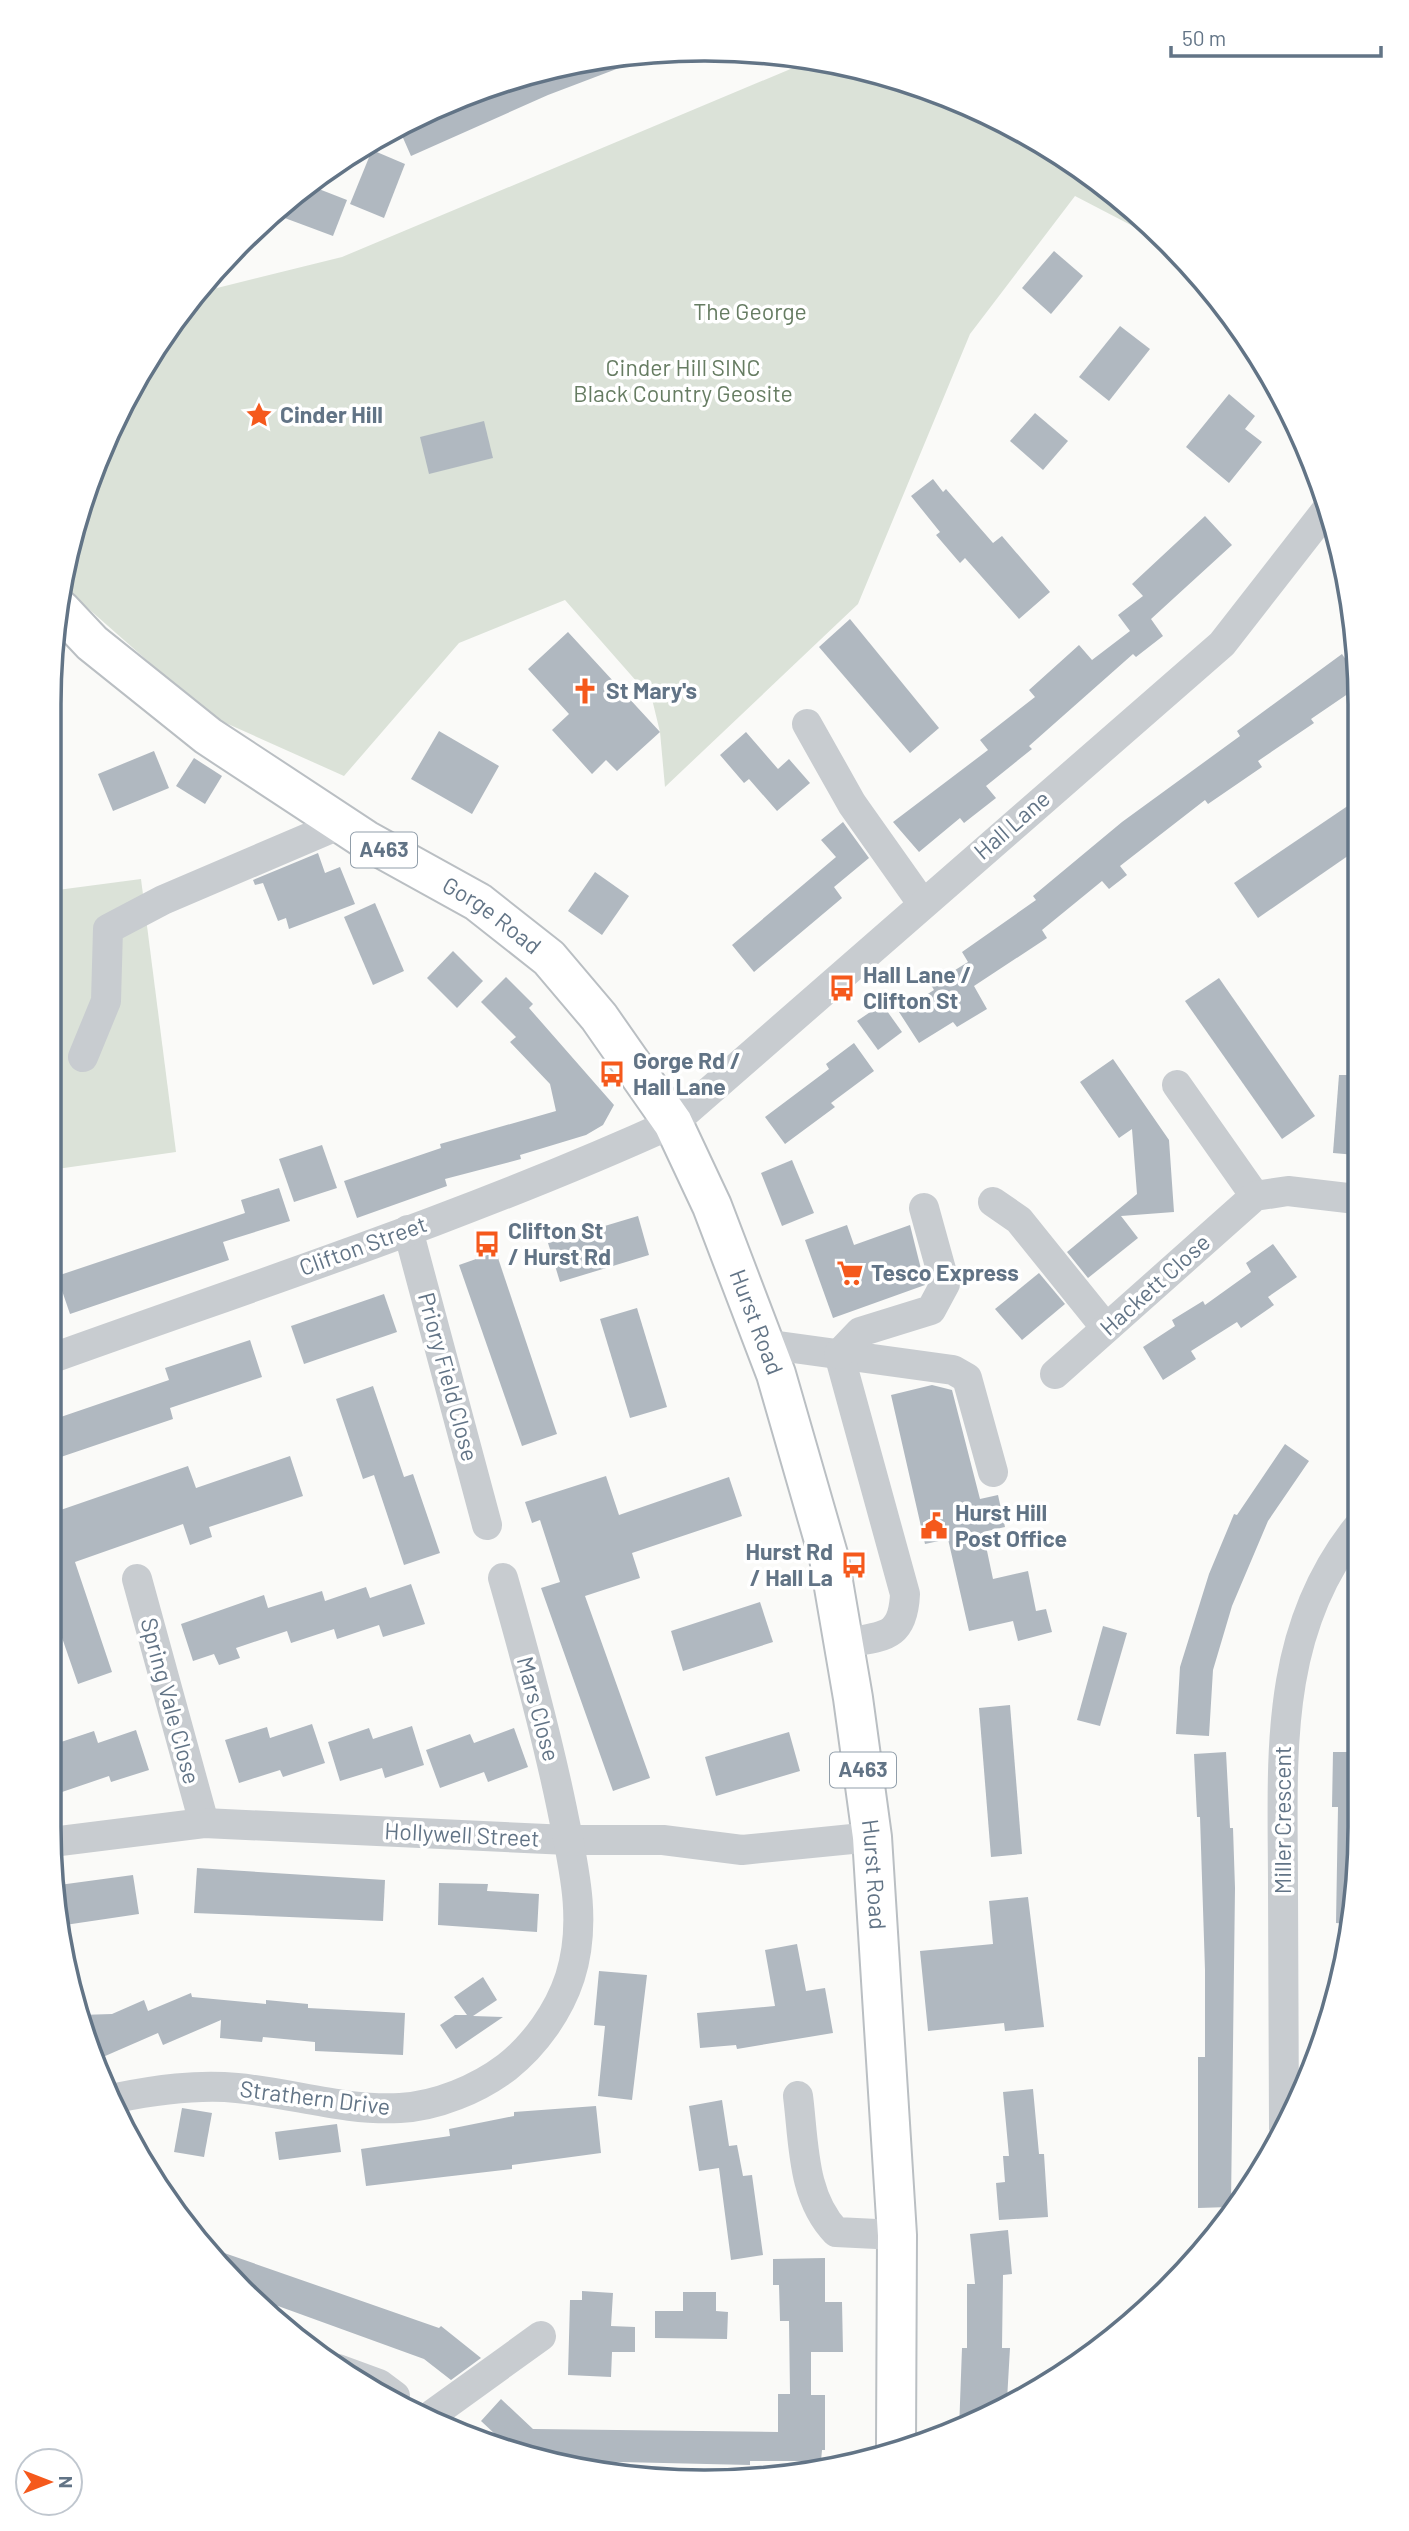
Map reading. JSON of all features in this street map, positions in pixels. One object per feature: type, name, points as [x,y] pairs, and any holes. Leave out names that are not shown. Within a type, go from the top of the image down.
[{"type":"main road","name":"Gorge Road","points":[[68,617],[92,643],[208,736],[341,824],[478,902],[549,958],[599,1017],[673,1123]]},
{"type":"main road","name":"Hurst Road","points":[[673,1123],[712,1206],[764,1344],[829,1558],[845,1643],[872,1837],[897,2235],[896,2440]]},
{"type":"street","name":"Hall Lane","points":[[673,1123],[1222,644],[1320,518]]},
{"type":"street","points":[[807,724],[852,804],[922,903]]},
{"type":"street","points":[[83,1057],[106,1001],[108,929],[163,900],[341,824]]},
{"type":"street","points":[[1177,1085],[1255,1196],[1288,1191],[1348,1198]]},
{"type":"street","name":"Clifton Street","points":[[61,1355],[408,1230],[614,1150],[673,1123]]},
{"type":"street","name":"Hackett Close","points":[[1055,1374],[1255,1196]]},
{"type":"street","points":[[993,1202],[1019,1220],[1106,1328]]},
{"type":"street","points":[[839,1354],[860,1332],[931,1310],[945,1284],[924,1208]]},
{"type":"street","name":"Priory Field Close","points":[[408,1230],[487,1525]]},
{"type":"street","points":[[764,1344],[953,1370],[967,1378],[993,1472]]},
{"type":"street","points":[[839,1354],[905,1594],[904,1615],[897,1629],[883,1636],[845,1643]]},
{"type":"street","name":"Miller Crescent","points":[[1284,2105],[1283,1729],[1306,1618],[1337,1554],[1348,1540]]},
{"type":"street","name":"Mars Close","points":[[503,1578],[547,1731],[568,1840]]},
{"type":"street","name":"Spring Vale Close","points":[[137,1579],[204,1823]]},
{"type":"street","name":"Hollywell Street","points":[[62,1841],[204,1823],[568,1840],[663,1840],[742,1850],[872,1837]]},
{"type":"street","name":"Strathern Drive","points":[[121,2097],[191,2087],[237,2088],[355,2107],[402,2108],[447,2098],[489,2081],[525,2053],[552,2014],[570,1976],[579,1890],[568,1840]]},
{"type":"street","points":[[798,2096],[811,2192],[823,2218],[836,2232],[897,2235]]},
{"type":"street","points":[[437,2411],[541,2336]]},
{"type":"green space","name":"The George","points":[[793,68],[871,83],[951,110],[1026,147],[1096,194],[1136,228],[1075,196],[970,334],[858,604],[665,787],[660,732],[652,699],[565,600],[459,643],[344,776],[210,716],[72,594],[83,538],[110,458],[147,383],[194,313],[214,289],[342,257]]},
{"type":"green space","points":[[141,879],[176,1152],[61,1168],[61,890]]},
{"type":"building","points":[[622,67],[548,95],[411,156],[403,137],[458,110],[538,83]]},
{"type":"building","points":[[376,152],[405,164],[384,218],[350,204],[370,155]]},
{"type":"building","points":[[320,189],[347,200],[333,236],[284,218]]},
{"type":"building","points":[[1054,251],[1083,276],[1051,314],[1022,288]]},
{"type":"building","points":[[1120,326],[1150,349],[1109,401],[1079,377]]},
{"type":"building","points":[[1229,394],[1255,416],[1245,429],[1262,442],[1229,483],[1186,447]]},
{"type":"building","points":[[1035,413],[1068,441],[1043,470],[1010,441]]},
{"type":"building","points":[[484,421],[493,458],[429,474],[420,437]]},
{"type":"building","points":[[933,479],[943,492],[946,489],[993,543],[1002,536],[1050,592],[1019,619],[965,558],[960,563],[936,535],[940,532],[911,496]]},
{"type":"building","points":[[1205,516],[1232,545],[1151,619],[1163,636],[1136,657],[1133,654],[1029,746],[1032,749],[986,786],[996,798],[964,823],[960,818],[919,852],[893,822],[988,750],[980,740],[1035,697],[1029,690],[1079,645],[1092,660],[1130,631],[1118,615],[1143,596],[1132,584]]},
{"type":"building","points":[[850,619],[939,728],[910,753],[819,647]]},
{"type":"building","name":"St Mary's","points":[[568,632],[660,732],[617,771],[606,760],[592,774],[552,730],[569,714],[528,669]]},
{"type":"building","points":[[1342,654],[1346,659],[1348,694],[1311,719],[1314,723],[1258,761],[1262,767],[1208,804],[1205,800],[1120,866],[1127,875],[1109,889],[1102,881],[1042,930],[1047,938],[974,986],[987,1009],[957,1027],[953,1022],[919,1043],[899,1012],[934,990],[931,985],[968,962],[962,952],[1036,900],[1033,896],[1122,822],[1240,736],[1237,731]]},
{"type":"building","points":[[439,731],[499,766],[472,814],[411,779]]},
{"type":"building","points":[[746,732],[778,769],[789,759],[810,783],[777,811],[749,779],[744,783],[720,755]]},
{"type":"building","points":[[154,751],[169,788],[113,811],[98,774]]},
{"type":"building","points":[[194,758],[222,776],[205,804],[176,786]]},
{"type":"building","points":[[1348,806],[1348,856],[1258,918],[1234,883]]},
{"type":"building","points":[[843,822],[869,858],[834,887],[842,898],[754,972],[732,945],[836,857],[821,840]]},
{"type":"building","points":[[318,853],[325,873],[340,867],[355,904],[289,929],[286,918],[278,921],[263,883],[255,885],[253,880]]},
{"type":"building","points":[[595,872],[629,896],[602,935],[568,911]]},
{"type":"building","points":[[375,903],[404,971],[373,985],[344,917]]},
{"type":"building","points":[[453,951],[483,981],[457,1008],[427,978]]},
{"type":"building","points":[[506,977],[533,1004],[529,1008],[614,1105],[603,1125],[586,1135],[520,1155],[521,1159],[445,1179],[447,1186],[357,1218],[344,1181],[441,1148],[440,1144],[556,1111],[550,1084],[510,1042],[516,1037],[481,1002]]},
{"type":"building","points":[[1219,978],[1315,1116],[1282,1139],[1185,1001]]},
{"type":"building","points":[[882,1004],[902,1032],[878,1050],[857,1021]]},
{"type":"building","points":[[854,1043],[874,1071],[831,1103],[835,1107],[785,1144],[765,1117],[829,1069],[826,1064]]},
{"type":"building","points":[[1113,1059],[1169,1140],[1174,1212],[1121,1216],[1138,1238],[1088,1278],[1067,1252],[1137,1194],[1132,1129],[1119,1138],[1080,1082]]},
{"type":"building","points":[[1339,1075],[1348,1075],[1348,1154],[1333,1153]]},
{"type":"building","points":[[322,1145],[337,1188],[294,1202],[279,1159]]},
{"type":"building","points":[[792,1160],[814,1213],[782,1226],[761,1173]]},
{"type":"building","points":[[279,1188],[290,1221],[223,1242],[229,1260],[70,1314],[61,1288],[61,1275],[245,1213],[241,1200]]},
{"type":"building","points":[[638,1216],[649,1255],[560,1282],[548,1243]]},
{"type":"building","points":[[847,1225],[854,1245],[910,1225],[925,1285],[833,1318],[805,1240]]},
{"type":"building","points":[[1273,1244],[1297,1277],[1268,1297],[1274,1305],[1241,1328],[1237,1322],[1191,1351],[1196,1359],[1163,1380],[1143,1347],[1175,1326],[1172,1320],[1203,1301],[1205,1305],[1251,1272],[1246,1263]]},
{"type":"building","points":[[496,1252],[557,1434],[522,1446],[459,1265]]},
{"type":"building","points":[[1039,1273],[1065,1304],[1022,1340],[995,1309]]},
{"type":"building","points":[[384,1294],[397,1332],[304,1364],[291,1326]]},
{"type":"building","points":[[637,1308],[667,1407],[630,1418],[600,1319]]},
{"type":"building","points":[[250,1340],[262,1377],[170,1408],[173,1419],[61,1457],[61,1417],[169,1380],[165,1368]]},
{"type":"building","points":[[932,1385],[952,1390],[980,1499],[998,1495],[1005,1527],[983,1532],[993,1579],[1028,1571],[1036,1611],[1046,1609],[1052,1632],[1018,1641],[1013,1621],[969,1631],[948,1539],[925,1544],[891,1395]]},
{"type":"building","points":[[373,1386],[404,1477],[413,1474],[440,1553],[404,1565],[374,1475],[363,1479],[336,1399]]},
{"type":"building","points":[[1285,1444],[1309,1461],[1268,1521],[1232,1606],[1213,1670],[1209,1736],[1176,1734],[1180,1667],[1209,1574],[1234,1514],[1237,1515]]},
{"type":"building","points":[[290,1456],[303,1496],[209,1527],[212,1537],[190,1545],[183,1524],[75,1562],[112,1672],[78,1684],[61,1635],[61,1510],[188,1466],[196,1488]]},
{"type":"building","points":[[606,1476],[619,1515],[729,1477],[742,1516],[632,1553],[640,1578],[585,1596],[650,1778],[613,1791],[541,1588],[560,1582],[540,1520],[532,1523],[525,1502]]},
{"type":"building","points":[[411,1584],[425,1624],[383,1637],[379,1625],[337,1639],[334,1629],[291,1643],[287,1631],[236,1648],[240,1658],[219,1665],[214,1654],[193,1661],[181,1624],[264,1595],[268,1608],[322,1591],[325,1601],[366,1587],[370,1598]]},
{"type":"building","points":[[760,1602],[773,1642],[683,1671],[671,1631]]},
{"type":"building","points":[[1103,1626],[1127,1633],[1100,1726],[1077,1720]]},
{"type":"building","points":[[1010,1705],[1022,1854],[991,1857],[979,1708]]},
{"type":"building","points":[[312,1724],[325,1763],[283,1777],[280,1770],[239,1783],[225,1740],[267,1727],[270,1738]]},
{"type":"building","points":[[412,1726],[424,1765],[385,1778],[382,1768],[340,1781],[328,1742],[369,1728],[373,1739]]},
{"type":"building","points":[[514,1728],[528,1767],[488,1782],[484,1772],[440,1788],[426,1750],[470,1734],[474,1743]]},
{"type":"building","points":[[136,1730],[149,1770],[111,1782],[109,1776],[62,1792],[61,1742],[94,1731],[98,1743]]},
{"type":"building","points":[[789,1732],[800,1771],[716,1796],[705,1757]]},
{"type":"building","points":[[1226,1752],[1230,1828],[1233,1828],[1235,1888],[1231,2195],[1223,2207],[1198,2208],[1198,2057],[1205,2057],[1205,1970],[1200,1817],[1197,1817],[1194,1754]]},
{"type":"building","points":[[1333,1752],[1348,1752],[1346,1869],[1340,1923],[1336,1923],[1338,1807],[1332,1807]]},
{"type":"building","points":[[197,1868],[385,1880],[383,1921],[194,1913]]},
{"type":"building","points":[[133,1875],[139,1914],[69,1924],[64,1884]]},
{"type":"building","points":[[439,1883],[488,1884],[487,1891],[539,1894],[537,1932],[438,1925]]},
{"type":"building","points":[[1028,1897],[1044,2027],[1005,2031],[1004,2023],[928,2031],[920,1951],[993,1944],[989,1901]]},
{"type":"building","points":[[797,1944],[806,1991],[825,1988],[833,2033],[737,2049],[736,2045],[700,2048],[697,2013],[775,2006],[765,1950]]},
{"type":"building","points":[[599,1971],[647,1975],[632,2100],[598,2096],[605,2026],[594,2025]]},
{"type":"building","points":[[483,1977],[497,2000],[473,2016],[503,2017],[456,2049],[440,2025],[455,2015],[467,2015],[454,1997]]},
{"type":"building","points":[[191,1993],[192,1997],[266,2004],[266,2000],[308,2004],[308,2008],[405,2013],[403,2055],[315,2051],[315,2042],[263,2037],[262,2042],[220,2038],[221,2020],[163,2045],[158,2033],[104,2057],[90,2015],[112,2014],[144,2000],[148,2011]]},
{"type":"building","points":[[1033,2089],[1039,2154],[1044,2154],[1048,2217],[999,2220],[996,2183],[1005,2182],[1003,2156],[1009,2156],[1003,2092]]},
{"type":"building","points":[[722,2100],[729,2146],[737,2145],[743,2176],[752,2175],[763,2255],[731,2260],[719,2168],[699,2171],[689,2106]]},
{"type":"building","points":[[596,2106],[601,2153],[512,2165],[512,2169],[366,2186],[361,2149],[450,2136],[449,2129],[514,2116],[514,2112]]},
{"type":"building","points":[[182,2108],[212,2113],[204,2157],[174,2152]]},
{"type":"building","points":[[337,2124],[341,2152],[279,2160],[275,2132]]},
{"type":"building","points":[[1008,2230],[1012,2274],[1003,2275],[1002,2348],[1010,2348],[1007,2394],[959,2417],[962,2348],[967,2348],[967,2284],[975,2284],[970,2234]]},
{"type":"building","points":[[222,2252],[439,2328],[441,2326],[481,2358],[451,2380],[424,2359],[275,2305]]},
{"type":"building","points":[[825,2258],[825,2302],[842,2302],[843,2352],[811,2352],[811,2395],[825,2395],[825,2450],[822,2450],[821,2458],[750,2461],[750,2465],[607,2462],[538,2448],[498,2436],[481,2421],[501,2399],[533,2429],[778,2432],[778,2394],[790,2394],[789,2321],[780,2321],[779,2285],[773,2285],[773,2259]]},
{"type":"building","points":[[582,2291],[613,2293],[611,2326],[635,2327],[635,2352],[612,2352],[611,2377],[568,2375],[570,2300],[582,2300]]},
{"type":"building","points":[[683,2292],[716,2292],[716,2311],[728,2312],[727,2339],[655,2338],[655,2311],[683,2311]]},
{"type":"place","name":"Cinder Hill","points":[[259,415]]},
{"type":"place","name":"St Mary's","points":[[585,691]]},
{"type":"place","name":"Hall Lane / Clifton St","points":[[842,988]]},
{"type":"place","name":"Gorge Rd / Hall Lane","points":[[612,1074]]},
{"type":"place","name":"Clifton St / Hurst Rd","points":[[487,1244]]},
{"type":"place","name":"Tesco Express","points":[[850,1273]]},
{"type":"place","name":"Hurst Hill Post Office","points":[[934,1526]]},
{"type":"place","name":"Hurst Rd / Hall La","points":[[854,1565]]},
{"type":"park label","name":"Cinder Hill SINC Black Country Geosite","points":[[683,381]]}]
